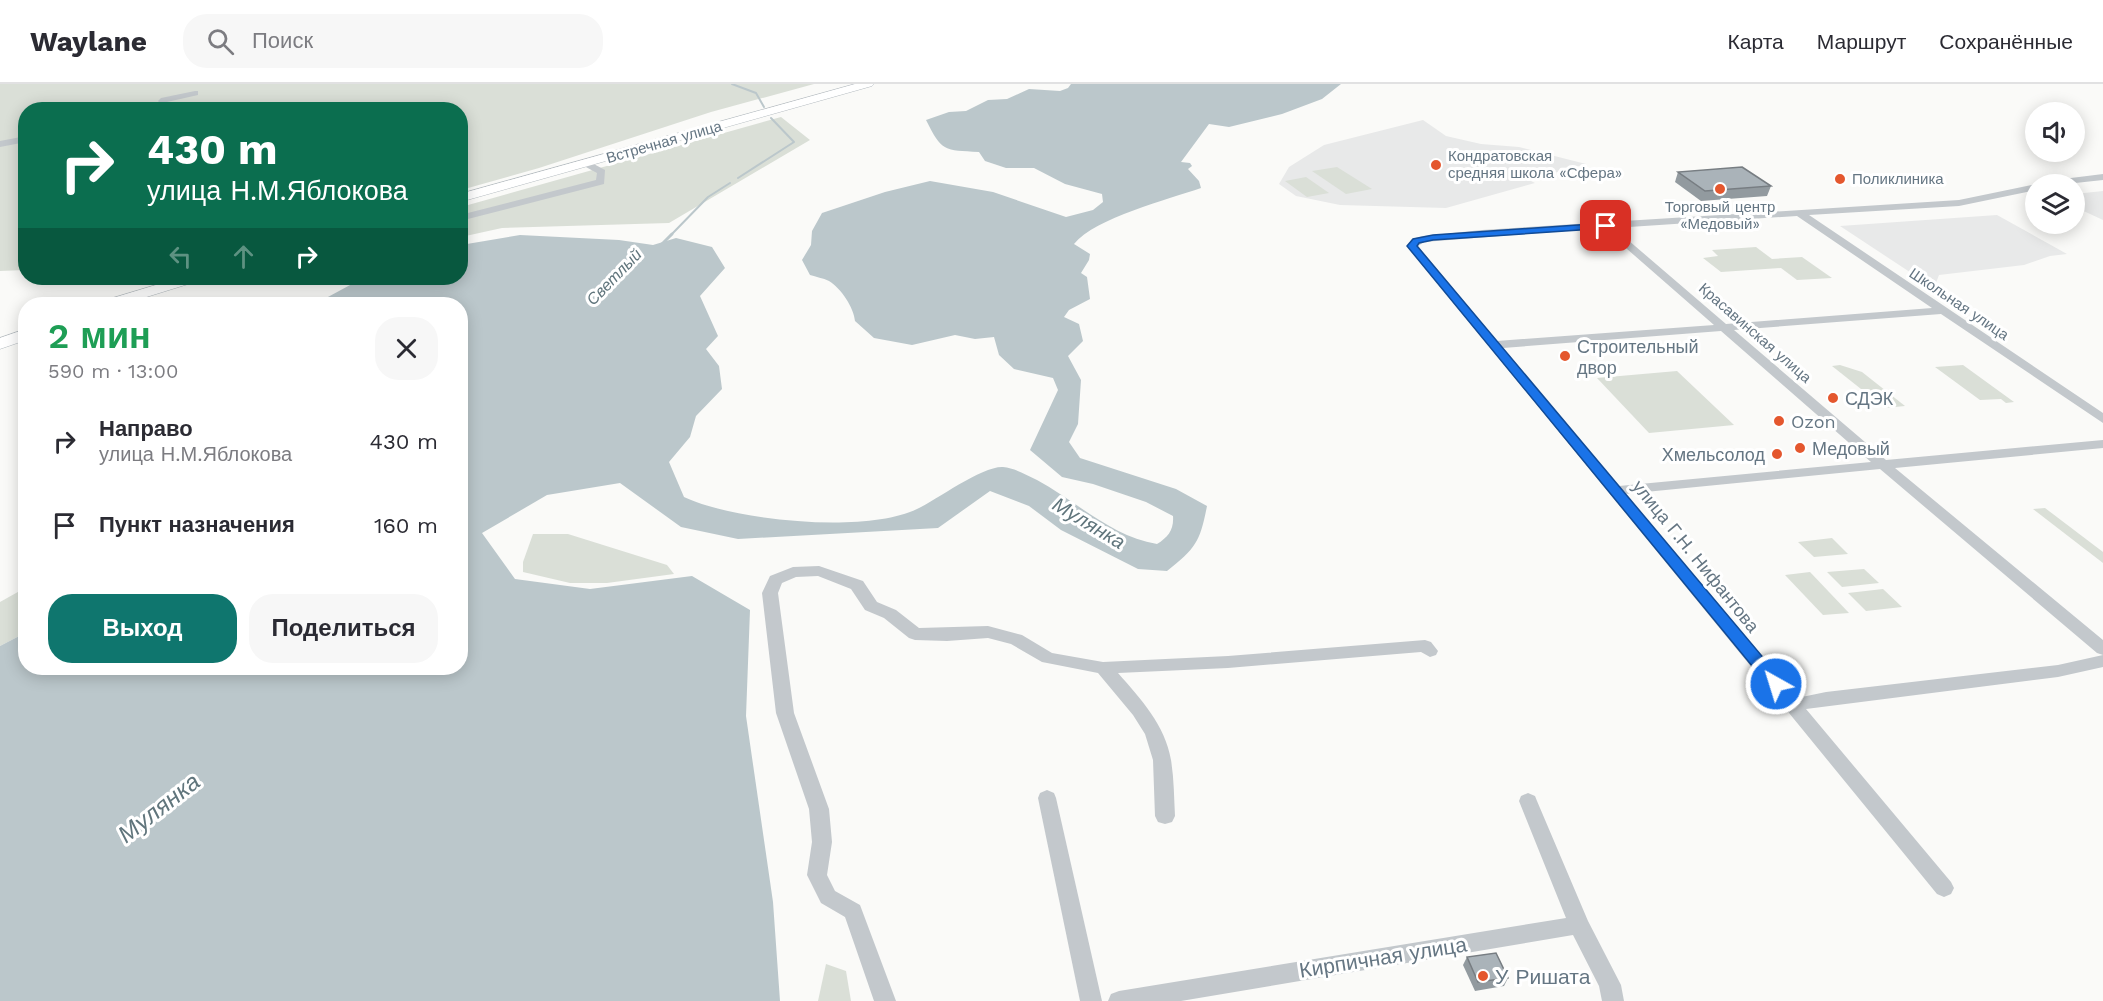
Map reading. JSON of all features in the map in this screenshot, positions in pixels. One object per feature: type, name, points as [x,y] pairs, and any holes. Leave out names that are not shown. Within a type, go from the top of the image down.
[{"type":"main road","name":"Встречная улица","points":[[468,196],[868,84]]},
{"type":"main road","points":[[132,297],[171,285]]},
{"type":"street","points":[[163,102],[195,93]]},
{"type":"street","points":[[0,144],[18,141]]},
{"type":"street","points":[[468,216],[602,182],[602,172],[587,164]]},
{"type":"street","points":[[2085,179],[2103,177]]},
{"type":"street","points":[[1606,226],[1959,203],[2025,189]]},
{"type":"street","name":"Школьная улица","points":[[1799,213],[2103,419]]},
{"type":"street","name":"улица Г.Н. Нифантова","points":[[1606,226],[1433,238],[1416,241],[1413,243],[1413,249],[1617,490],[1944,888]]},
{"type":"street","name":"Красавинская улица","points":[[1606,226],[1883,465],[2103,650]]},
{"type":"street","points":[[1494,345],[1941,311]]},
{"type":"street","points":[[1617,490],[2103,444]]},
{"type":"street","points":[[885,1001],[853,911],[828,897],[817,875],[822,843],[819,809],[785,713],[770,593],[776,580],[793,573],[819,571],[857,585],[872,606],[890,614],[915,634],[947,635],[988,632],[1016,639],[1048,658],[1102,668],[1228,662],[1425,646],[1430,651]]},
{"type":"street","points":[[1793,705],[1826,698],[2058,671],[2103,661]]},
{"type":"street","points":[[1102,668],[1139,709],[1154,734],[1162,758],[1165,816]]},
{"type":"street","points":[[1047,798],[1090,1001]]},
{"type":"street","points":[[1528,801],[1579,925],[1610,985],[1612,1001]]},
{"type":"street","name":"Кирпичная улица","points":[[1119,1001],[1186,995],[1579,925]]},
{"type":"shaded area","points":[[0,84],[814,84],[711,112],[539,168],[468,188],[468,102],[18,102],[18,270],[0,271]]},
{"type":"shaded area","points":[[781,117],[810,140],[669,223],[502,228],[468,235],[468,205]]},
{"type":"shaded area","name":"Кондратовская средняя школа «Сфера»","points":[[1423,120],[1446,136],[1481,144],[1519,147],[1586,164],[1529,180],[1535,183],[1446,208],[1340,205],[1296,196],[1279,184],[1289,167],[1324,145]]},
{"type":"shaded area","points":[[1337,167],[1372,189],[1346,194],[1312,171]]},
{"type":"shaded area","points":[[1306,177],[1329,193],[1307,197],[1285,181]]},
{"type":"shaded area","points":[[2103,191],[2103,220],[2085,212],[2085,193]]},
{"type":"shaded area","points":[[1997,215],[2025,231],[2025,234],[2031,234],[2067,254],[2050,256],[2024,265],[1939,275],[1934,288],[1840,226]]},
{"type":"shaded area","points":[[1756,247],[1772,259],[1802,257],[1832,278],[1797,280],[1781,268],[1721,272],[1703,258],[1718,256],[1712,250]]},
{"type":"shaded area","points":[[1840,365],[1862,372],[1905,406],[1885,408],[1832,366]]},
{"type":"shaded area","points":[[1963,365],[2014,402],[2006,403],[2001,399],[1980,400],[1935,367]]},
{"type":"shaded area","points":[[1677,371],[1734,425],[1649,433],[1597,378]]},
{"type":"shaded area","points":[[2045,508],[2103,552],[2103,563],[2033,509]]},
{"type":"shaded area","points":[[533,534],[568,534],[667,565],[674,574],[607,583],[570,583],[523,572],[523,562]]},
{"type":"shaded area","points":[[1832,538],[1848,554],[1814,557],[1798,542]]},
{"type":"shaded area","points":[[1864,569],[1879,583],[1842,587],[1827,572]]},
{"type":"shaded area","points":[[1810,572],[1849,613],[1823,615],[1785,575]]},
{"type":"shaded area","points":[[1883,589],[1902,607],[1866,611],[1848,593]]},
{"type":"shaded area","points":[[18,592],[18,637],[0,646],[0,602]]},
{"type":"shaded area","points":[[826,964],[846,971],[851,1001],[818,1001]]},
{"type":"water","name":"Мулянка","points":[[1071,84],[1341,84],[1322,99],[1282,114],[1229,127],[1209,124],[1181,162],[1190,163],[1192,166],[1188,169],[1199,181],[1201,188],[1115,218],[1098,226],[1074,244],[1090,254],[1081,273],[1087,277],[1090,299],[1069,310],[1064,317],[1079,324],[1083,341],[1068,356],[1081,380],[1078,424],[1069,442],[1080,458],[1176,489],[1207,506],[1202,528],[1191,550],[1167,571],[1138,569],[1061,530],[1029,506],[990,491],[938,528],[738,539],[681,527],[620,483],[547,495],[482,533],[515,579],[590,589],[692,576],[750,610],[746,716],[773,902],[780,1001],[0,1001],[0,646],[18,637],[18,675],[468,675],[468,297],[328,297],[350,285],[468,285],[468,244],[520,235],[619,240],[653,245],[676,238],[712,247],[725,268],[700,296],[718,336],[706,349],[719,366],[722,389],[696,416],[690,437],[669,462],[684,497],[735,513],[767,518],[834,523],[866,521],[894,517],[917,509],[972,477],[994,468],[1003,467],[1016,470],[1052,488],[1125,534],[1157,544],[1164,539],[1170,533],[1173,516],[1146,502],[1093,484],[1062,477],[1030,450],[1058,390],[1053,378],[1014,369],[999,355],[994,337],[975,339],[955,335],[912,345],[874,338],[855,321],[849,304],[838,288],[829,281],[810,275],[802,260],[811,245],[812,231],[822,213],[885,192],[930,181],[993,192],[1066,217],[1093,210],[1103,202],[1102,194],[1065,184],[1034,168],[1006,168],[985,161],[979,152],[958,151],[945,147],[936,138],[926,120],[949,112],[966,111],[988,100],[1007,99],[1029,89],[1060,91]]},
{"type":"building","points":[[1742,167],[1771,186],[1705,191],[1678,172]]},
{"type":"building","points":[[1496,953],[1508,978],[1478,982],[1467,957]]},
{"type":"waterway","name":"Светлый","points":[[732,84],[756,93],[764,107]]},
{"type":"waterway","name":"Светлый","points":[[738,178],[794,142],[771,118]]},
{"type":"waterway","name":"Светлый","points":[[670,236],[708,197],[730,183]]},
{"type":"waterway","name":"Светлый","points":[[662,244],[670,236]]},
{"type":"place","name":"Кондратовская средняя школа «Сфера»","points":[[1436,165]]},
{"type":"place","name":"Поликлиника","points":[[1840,179]]},
{"type":"place","name":"Торговый центр «Медовый»","points":[[1720,189]]},
{"type":"place","name":"Строительный двор","points":[[1565,356]]},
{"type":"place","name":"СДЭК","points":[[1833,398]]},
{"type":"place","name":"Ozon","points":[[1779,421]]},
{"type":"place","name":"Медовый","points":[[1800,448]]},
{"type":"place","name":"Хмельсолод","points":[[1777,454]]},
{"type":"place","name":"У Ришата","points":[[1483,976]]},
{"type":"route","points":[[1606,226],[1482,233],[1423,239],[1416,241],[1412,246],[1776,684]]}]
